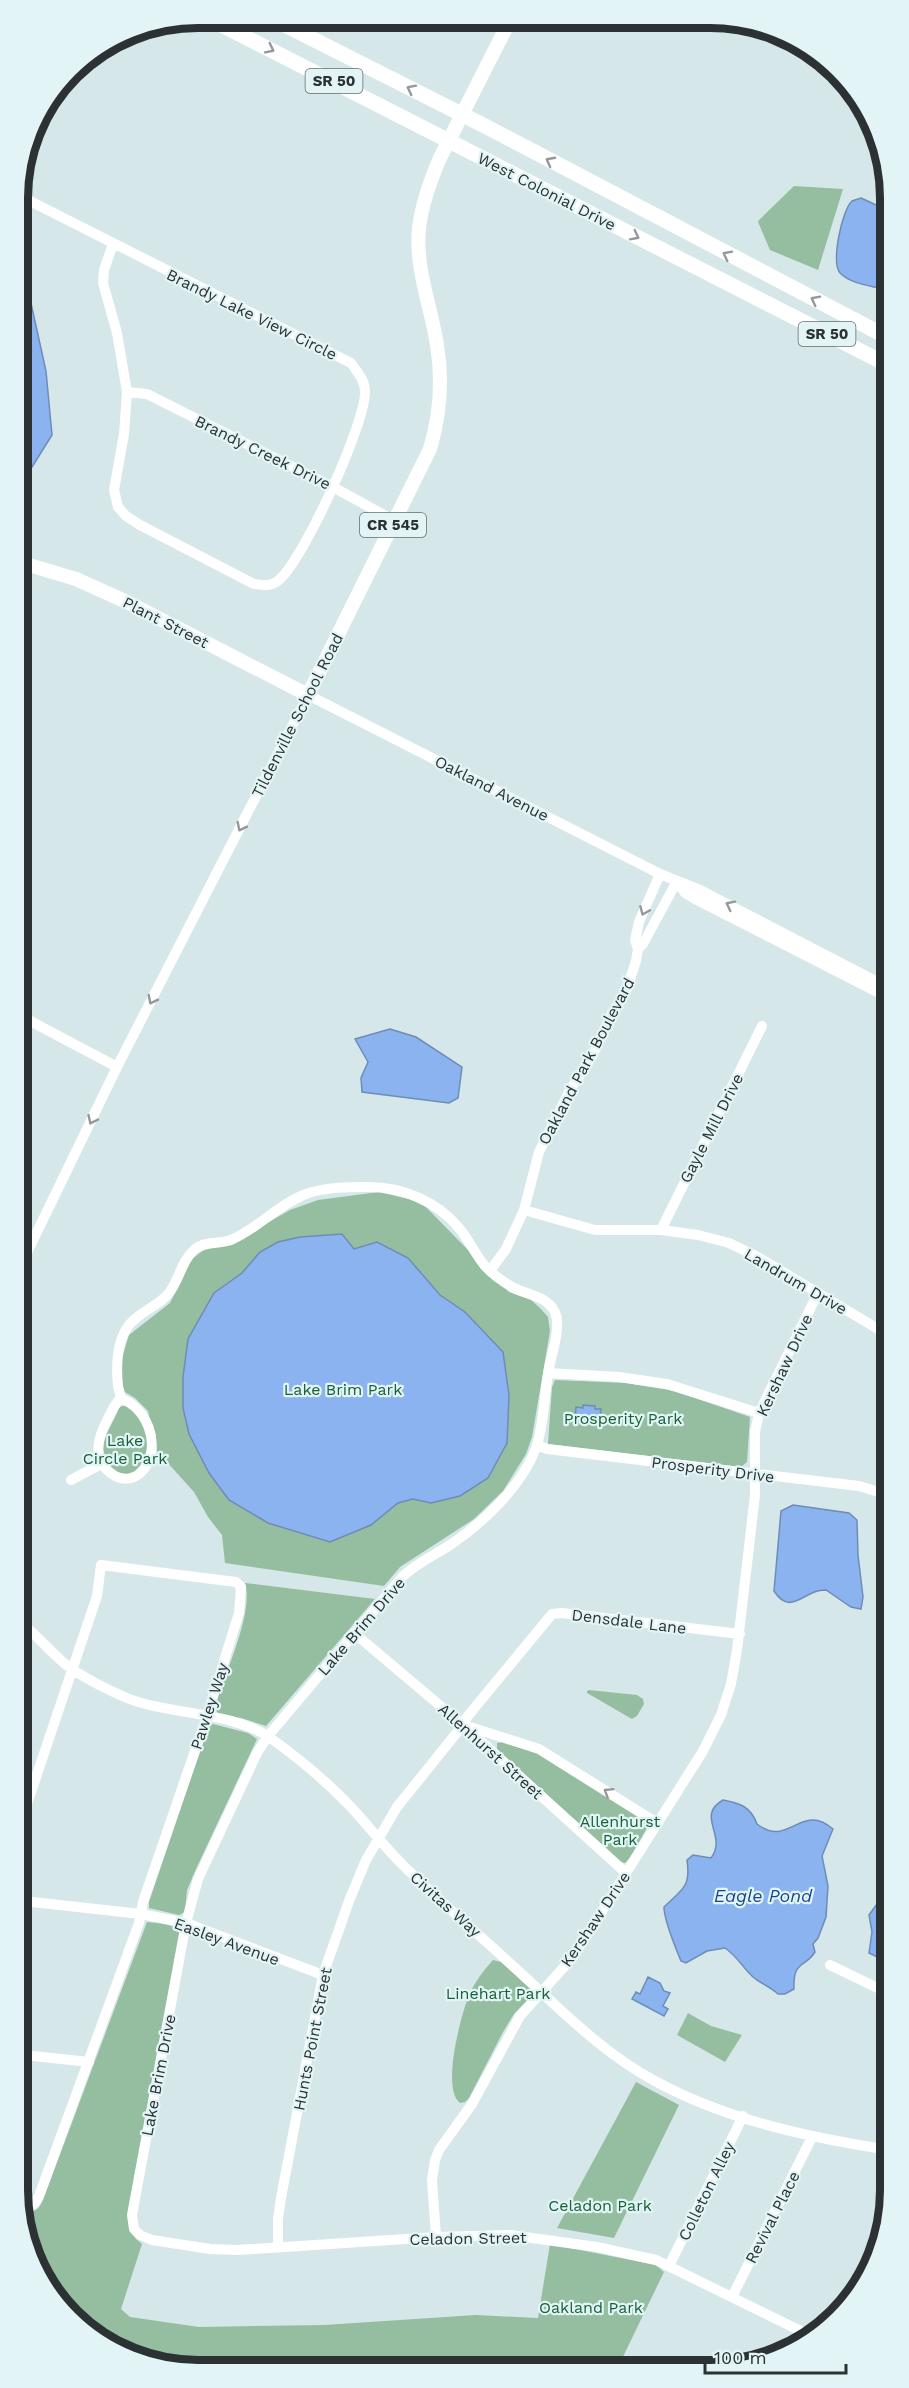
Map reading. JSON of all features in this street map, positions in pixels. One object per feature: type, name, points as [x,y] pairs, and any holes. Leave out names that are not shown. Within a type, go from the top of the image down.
[{"type":"highway","name":"West Colonial Drive","points":[[230,29],[880,361]]},
{"type":"highway","name":"West Colonial Drive","points":[[294,29],[880,333]]},
{"type":"main road","name":"CR 545","points":[[450,140],[506,29]]},
{"type":"main road","name":"Tildenville School Road","points":[[308,695],[430,449],[441,391],[437,345],[421,275],[419,230],[430,181],[450,140]]},
{"type":"main road","name":"Plant Street","points":[[29,565],[76,579],[127,602],[308,695]]},
{"type":"street","points":[[29,201],[113,244]]},
{"type":"street","name":"Brandy Lake View Circle","points":[[113,244],[351,363],[363,378],[365,393],[357,429],[333,486],[289,570],[278,582],[268,586],[254,584],[140,525],[126,516],[118,507],[114,490],[124,434],[127,392],[117,333],[104,284],[104,270],[113,244]]},
{"type":"street","name":"Brandy Creek Drive","points":[[127,392],[147,394],[333,486],[395,521]]},
{"type":"street","name":"Oakland Avenue","points":[[308,695],[660,874],[700,890],[880,983]]},
{"type":"street","name":"Tildenville School Road","points":[[29,1248],[117,1067],[308,695]]},
{"type":"street","name":"Oakland Park Boulevard","points":[[490,1271],[506,1249],[524,1210],[538,1152],[570,1090],[593,1055],[612,1013],[632,978],[638,949],[635,940],[639,922],[660,874]]},
{"type":"street","name":"Oakland Avenue","points":[[677,881],[685,893],[695,899],[880,993]]},
{"type":"street","name":"Oakland Park Boulevard","points":[[638,949],[643,944],[677,881]]},
{"type":"street","points":[[29,1020],[117,1067]]},
{"type":"street","name":"Gayle Mill Drive","points":[[661,1230],[762,1026]]},
{"type":"street","name":"Lake Brim Drive","points":[[120,1398],[117,1360],[128,1326],[144,1311],[166,1297],[178,1281],[183,1265],[196,1248],[213,1242],[231,1241],[306,1194],[328,1189],[370,1187],[401,1191],[424,1199],[442,1211],[459,1227],[490,1271],[514,1288],[538,1296],[547,1302],[556,1314],[557,1328],[537,1446],[527,1467],[511,1490],[491,1511],[450,1545],[410,1569],[268,1736],[257,1753],[198,1879],[186,1923],[132,2215],[134,2229],[140,2235]]},
{"type":"street","name":"Landrum Drive","points":[[524,1210],[595,1230],[661,1230],[698,1235],[729,1243],[756,1256],[880,1330]]},
{"type":"street","name":"Kershaw Drive","points":[[436,2237],[432,2180],[435,2160],[440,2150],[472,2104],[520,2016],[573,1957],[703,1751],[722,1715],[731,1684],[740,1634],[749,1555],[755,1495],[754,1432],[759,1413],[818,1293]]},
{"type":"street","points":[[548,1373],[619,1377],[668,1384],[759,1413]]},
{"type":"street","points":[[120,1398],[129,1401],[150,1427],[153,1443],[150,1460],[137,1476],[122,1479],[112,1476],[101,1464],[97,1450],[100,1437],[120,1398]]},
{"type":"street","name":"Prosperity Drive","points":[[537,1446],[754,1475],[859,1486],[880,1492]]},
{"type":"street","points":[[71,1480],[101,1464]]},
{"type":"street","name":"Pawley Way","points":[[29,1787],[98,1596],[101,1565],[236,1582],[241,1587],[239,1613],[207,1716],[146,1891],[141,1914],[39,2196],[30,2205]]},
{"type":"street","name":"Densdale Lane","points":[[463,1725],[467,1717],[552,1614],[562,1613],[740,1634]]},
{"type":"street","name":"Civitas Way","points":[[29,1629],[73,1670],[137,1702],[254,1728],[268,1736],[325,1782],[403,1865],[541,1992],[602,2046],[631,2067],[686,2096],[743,2116],[812,2137],[880,2148]]},
{"type":"street","name":"Allenhurst Street","points":[[354,1633],[463,1725],[626,1873]]},
{"type":"street","points":[[463,1725],[539,1749],[657,1823]]},
{"type":"street","name":"Hunts Point Street","points":[[278,2247],[281,2198],[322,1975],[349,1901],[378,1838],[397,1807],[463,1725]]},
{"type":"street","name":"Easley Avenue","points":[[29,1902],[141,1914],[186,1923],[322,1975]]},
{"type":"street","points":[[830,1965],[880,1989]]},
{"type":"street","points":[[29,2056],[89,2062]]},
{"type":"street","name":"Colleton Alley","points":[[669,2265],[743,2116]]},
{"type":"street","name":"Revival Place","points":[[732,2297],[812,2137]]},
{"type":"street","name":"Celadon Street","points":[[140,2235],[152,2240],[210,2249],[237,2250],[436,2237],[510,2235],[551,2239],[631,2253],[669,2265],[803,2332]]},
{"type":"green space","points":[[794,186],[843,189],[818,270],[770,250],[758,222]]},
{"type":"green space","name":"Lake Brim Park","points":[[379,1192],[421,1202],[509,1292],[531,1300],[548,1317],[550,1331],[532,1437],[526,1454],[503,1491],[474,1519],[400,1567],[384,1586],[225,1563],[222,1535],[208,1517],[194,1492],[157,1451],[148,1411],[135,1398],[123,1391],[120,1364],[129,1335],[170,1303],[192,1259],[210,1245],[232,1243],[290,1210],[318,1200]]},
{"type":"green space","name":"Prosperity Park","points":[[555,1380],[626,1383],[675,1391],[750,1417],[747,1462],[741,1467],[548,1444],[552,1387]]},
{"type":"green space","name":"Lake Circle Park","points":[[127,1405],[144,1423],[149,1438],[145,1457],[140,1465],[135,1471],[120,1474],[106,1460],[103,1445],[119,1407]]},
{"type":"green space","points":[[245,1583],[375,1599],[266,1726],[218,1714],[216,1710],[216,1701],[232,1658],[246,1609]]},
{"type":"green space","points":[[589,1690],[637,1695],[643,1699],[644,1704],[637,1716],[632,1719],[587,1693]]},
{"type":"green space","points":[[209,1725],[248,1733],[257,1739],[187,1890],[185,1912],[179,1915],[149,1908],[149,1902]]},
{"type":"green space","name":"Allenhurst Park","points":[[503,1742],[536,1752],[646,1821],[648,1826],[630,1858],[625,1863],[621,1862],[497,1749],[497,1743]]},
{"type":"green space","name":"Oakland Park","points":[[147,1922],[160,1923],[181,1931],[129,2229],[142,2244],[121,2309],[130,2317],[199,2327],[324,2325],[476,2315],[538,2318],[550,2244],[656,2265],[664,2272],[621,2360],[188,2359],[166,2356],[124,2342],[78,2310],[51,2274],[34,2233],[30,2212],[36,2210],[43,2200]]},
{"type":"green space","name":"Linehart Park","points":[[493,1960],[501,1962],[533,1991],[503,2032],[469,2098],[460,2103],[452,2083],[454,2051],[469,1995]]},
{"type":"green space","points":[[688,2013],[711,2026],[742,2035],[725,2062],[677,2035]]},
{"type":"green space","name":"Celadon Park","points":[[636,2082],[679,2105],[614,2238],[557,2228]]},
{"type":"water","points":[[861,198],[880,207],[879,288],[848,279],[840,273],[838,267],[839,236],[845,214],[852,201]]},
{"type":"water","points":[[29,294],[46,371],[52,435],[29,472]]},
{"type":"water","points":[[390,1029],[416,1037],[462,1067],[458,1098],[449,1103],[362,1092],[361,1078],[368,1062],[355,1039]]},
{"type":"water","name":"Lake Brim Park","points":[[342,1234],[354,1249],[377,1242],[408,1258],[440,1295],[465,1312],[503,1352],[509,1395],[507,1443],[488,1478],[460,1496],[431,1503],[413,1499],[398,1503],[371,1525],[330,1542],[268,1523],[229,1500],[209,1473],[189,1434],[183,1408],[183,1377],[188,1339],[214,1293],[242,1273],[260,1252],[278,1242],[300,1237]]},
{"type":"water","points":[[583,1405],[601,1409],[599,1422],[593,1422],[593,1425],[575,1420],[576,1407],[583,1408]]},
{"type":"water","points":[[793,1505],[849,1513],[857,1520],[863,1597],[861,1609],[851,1607],[826,1590],[792,1602],[783,1601],[774,1591],[781,1511]]},
{"type":"water","name":"Eagle Pond","points":[[723,1800],[744,1807],[752,1814],[757,1824],[768,1830],[787,1829],[812,1820],[822,1822],[833,1829],[822,1856],[828,1886],[826,1917],[818,1938],[813,1944],[815,1952],[797,1969],[794,1989],[785,1994],[778,1994],[756,1979],[725,1948],[707,1951],[686,1963],[681,1961],[668,1927],[664,1907],[684,1887],[688,1877],[687,1860],[693,1855],[711,1858],[715,1850],[712,1813],[715,1806]]},
{"type":"water","points":[[880,1900],[880,1958],[869,1953],[872,1932],[869,1915]]},
{"type":"water","points":[[648,1977],[660,1983],[664,1991],[670,1993],[663,2006],[668,2009],[664,2016],[632,1999],[636,1992],[640,1994]]}]
